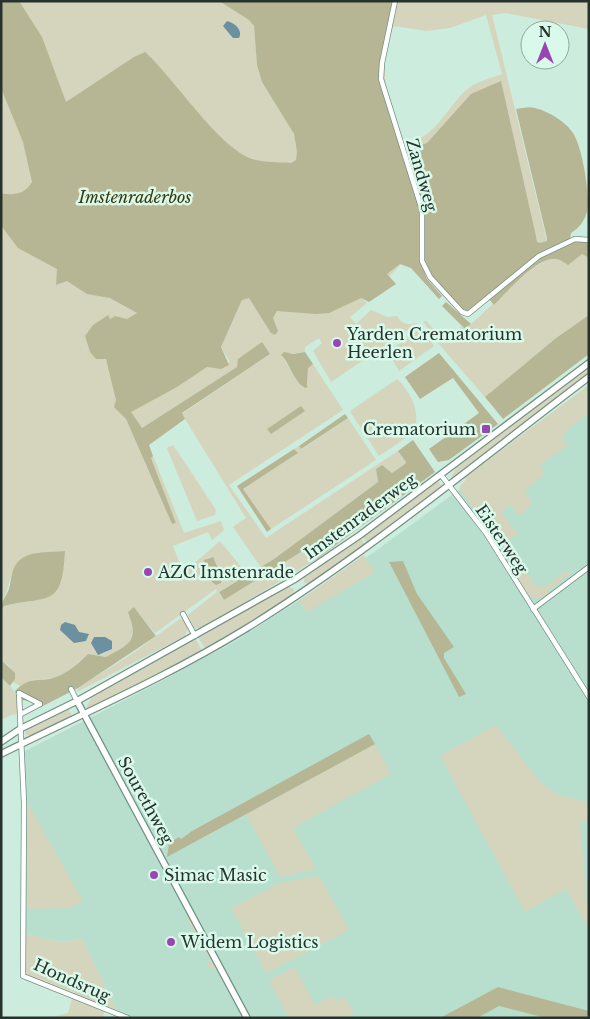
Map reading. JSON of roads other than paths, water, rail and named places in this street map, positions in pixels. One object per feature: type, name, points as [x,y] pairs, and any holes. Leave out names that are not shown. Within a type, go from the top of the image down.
[{"type":"street","name":"Zandweg","points":[[395,1],[382,63],[381,79],[420,203],[422,257],[430,277],[462,312],[468,314],[539,256],[575,239],[589,240]]},
{"type":"street","name":"Imstenraderweg","points":[[1,742],[20,729],[77,701],[295,579],[441,475],[589,363]]},
{"type":"street","name":"Imstenraderweg","points":[[1,754],[188,662],[247,628],[304,591],[589,377]]},
{"type":"street","name":"Eisterweg","points":[[441,475],[486,533],[589,697]]},
{"type":"street","points":[[533,609],[589,567]]},
{"type":"street","points":[[183,614],[195,636]]},
{"type":"street","points":[[71,689],[77,701]]},
{"type":"street","points":[[21,714],[40,704],[19,693],[22,744]]},
{"type":"street","name":"Sourethweg","points":[[77,701],[247,1018]]},
{"type":"street","name":"Hondsrug","points":[[22,744],[24,803],[22,976],[128,1018]]},
{"type":"water","points":[[227,21],[238,27],[240,32],[239,38],[233,38],[223,26]]},
{"type":"water","points":[[65,622],[75,625],[79,632],[89,634],[86,641],[74,643],[60,630],[61,625]]},
{"type":"water","points":[[94,637],[105,637],[112,641],[112,649],[98,655],[91,643]]},
{"type":"place","name":"Yarden Crematorium Heerlen","points":[[337,343]]},
{"type":"place","name":"Crematorium","points":[[486,429]]},
{"type":"place","name":"AZC Imstenrade","points":[[148,572]]},
{"type":"place","name":"Simac Masic","points":[[154,875]]},
{"type":"place","name":"Widem Logistics","points":[[171,942]]},
{"type":"park label","name":"Imstenraderbos","points":[[135,197]]}]
